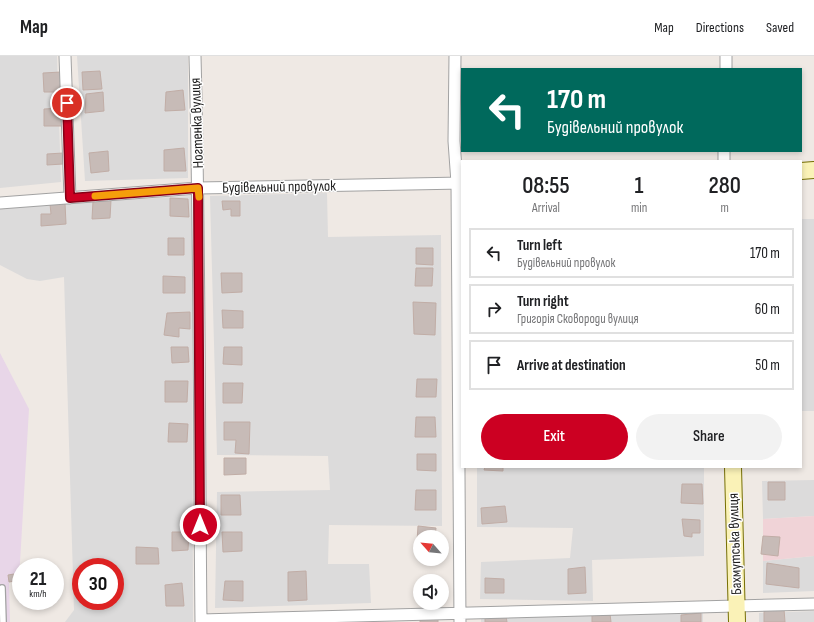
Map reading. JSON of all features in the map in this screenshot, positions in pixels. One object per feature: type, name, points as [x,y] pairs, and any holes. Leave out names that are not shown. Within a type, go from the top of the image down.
[{"type":"street","points":[[65,56],[70,198]]},
{"type":"street","name":"Ногтенка вулиця","points":[[195,56],[198,188],[201,621]]},
{"type":"street","points":[[455,56],[454,141],[460,183],[460,618]]},
{"type":"street","points":[[726,56],[726,68]]},
{"type":"street","points":[[802,171],[814,170]]},
{"type":"street","name":"Будівельний провулок","points":[[0,203],[198,188],[460,183]]},
{"type":"street","name":"Бахмутська вулиця","points":[[733,468],[737,622]]},
{"type":"street","points":[[201,621],[460,618],[814,604]]},
{"type":"lane","points":[[2,588],[3,622]]},
{"type":"shaded area","points":[[0,56],[57,56],[61,182],[0,188]]},
{"type":"shaded area","points":[[77,56],[188,56],[188,178],[85,181]]},
{"type":"shaded area","points":[[327,193],[328,237],[441,235],[442,526],[329,525],[328,564],[369,564],[371,603],[215,608],[217,492],[330,490],[328,456],[217,455],[210,196]]},
{"type":"shaded area","points":[[192,196],[193,622],[65,622],[74,610],[124,610],[124,558],[72,558],[64,277],[40,281],[27,279],[0,265],[0,207]]},
{"type":"shaded area","points":[[802,219],[814,219],[814,411],[802,411]]},
{"type":"shaded area","points":[[0,353],[29,409],[20,558],[12,558],[12,581],[9,582],[10,622],[0,622]]},
{"type":"shaded area","points":[[477,468],[704,468],[704,556],[592,560],[593,601],[480,599],[481,562],[570,558],[573,528],[477,527]]},
{"type":"shaded area","points":[[814,480],[814,516],[763,519],[762,481]]},
{"type":"shaded area","points":[[814,516],[814,556],[763,561],[763,519]]},
{"type":"shaded area","points":[[814,556],[814,591],[763,593],[763,561]]},
{"type":"shaded area","points":[[703,611],[703,622],[481,622],[481,616]]},
{"type":"shaded area","points":[[814,611],[814,622],[759,622],[759,613]]},
{"type":"building","points":[[100,71],[102,89],[83,90],[82,72]]},
{"type":"building","points":[[61,72],[63,92],[44,92],[43,73]]},
{"type":"building","points":[[183,90],[185,110],[165,111],[166,92]]},
{"type":"building","points":[[103,92],[104,111],[85,113],[86,94]]},
{"type":"building","points":[[63,108],[63,126],[44,126],[44,109]]},
{"type":"building","points":[[184,148],[186,171],[164,171],[164,150]]},
{"type":"building","points":[[108,151],[109,171],[91,173],[89,153]]},
{"type":"building","points":[[63,153],[63,164],[47,165],[47,154]]},
{"type":"building","points":[[170,198],[188,199],[189,217],[170,216]]},
{"type":"building","points":[[111,200],[110,218],[92,219],[93,201]]},
{"type":"building","points":[[222,201],[240,201],[240,216],[231,216],[231,209],[223,210]]},
{"type":"building","points":[[65,203],[66,224],[41,226],[41,214],[51,214],[50,204]]},
{"type":"building","points":[[168,238],[184,238],[184,255],[168,255]]},
{"type":"building","points":[[416,248],[433,248],[433,265],[416,264]]},
{"type":"building","points":[[416,268],[433,268],[432,286],[415,286]]},
{"type":"building","points":[[221,273],[242,273],[242,292],[222,293]]},
{"type":"building","points":[[163,276],[185,277],[185,293],[163,293]]},
{"type":"building","points":[[413,302],[436,303],[435,335],[414,334]]},
{"type":"building","points":[[222,310],[243,311],[243,328],[223,328]]},
{"type":"building","points":[[190,312],[190,329],[179,328],[179,337],[164,335],[167,313]]},
{"type":"building","points":[[171,347],[188,347],[189,362],[172,363]]},
{"type":"building","points":[[224,347],[242,347],[242,365],[223,364]]},
{"type":"building","points":[[417,379],[437,379],[436,397],[416,397]]},
{"type":"building","points":[[165,381],[188,381],[187,402],[165,402]]},
{"type":"building","points":[[223,383],[243,383],[242,403],[223,403]]},
{"type":"building","points":[[416,417],[435,417],[436,437],[415,437]]},
{"type":"building","points":[[224,422],[250,422],[249,454],[235,453],[236,440],[224,440]]},
{"type":"building","points":[[169,423],[188,424],[187,442],[168,442]]},
{"type":"building","points":[[417,454],[436,454],[436,471],[417,470]]},
{"type":"building","points":[[224,458],[246,458],[246,474],[224,475]]},
{"type":"building","points":[[485,468],[503,468],[503,471],[484,470]]},
{"type":"building","points":[[768,482],[785,482],[785,500],[768,500]]},
{"type":"building","points":[[682,484],[702,484],[703,504],[681,503]]},
{"type":"building","points":[[416,490],[436,490],[436,510],[415,510]]},
{"type":"building","points":[[221,495],[240,495],[241,515],[221,515]]},
{"type":"building","points":[[505,506],[507,522],[482,524],[481,508]]},
{"type":"building","points":[[682,519],[700,520],[700,533],[692,533],[692,537],[684,536]]},
{"type":"building","points":[[418,526],[436,528],[436,530],[418,530]]},
{"type":"building","points":[[172,532],[189,532],[188,550],[172,551]]},
{"type":"building","points":[[222,532],[242,532],[242,551],[223,552]]},
{"type":"building","points":[[763,536],[780,537],[778,556],[761,554]]},
{"type":"building","points":[[136,547],[158,548],[159,564],[136,564]]},
{"type":"building","points":[[767,563],[799,568],[799,588],[766,584]]},
{"type":"building","points":[[585,567],[586,593],[568,594],[568,569]]},
{"type":"building","points":[[306,571],[307,600],[288,601],[288,572]]},
{"type":"building","points":[[12,574],[12,582],[9,582],[8,575]]},
{"type":"building","points":[[485,578],[504,579],[504,593],[485,593]]},
{"type":"building","points":[[225,581],[243,581],[243,601],[223,600]]},
{"type":"building","points":[[182,583],[184,606],[166,606],[165,585]]},
{"type":"building","points":[[784,609],[785,622],[764,622],[764,611]]},
{"type":"building","points":[[701,613],[701,622],[681,622],[681,615]]},
{"type":"building","points":[[610,614],[611,622],[592,622],[592,615]]},
{"type":"building","points":[[485,616],[506,616],[507,622],[485,622]]},
{"type":"building","points":[[438,617],[438,622],[420,622],[420,618]]},
{"type":"slow traffic","points":[[95,196],[198,188],[199,197]]},
{"type":"route","points":[[67,103],[70,198],[198,188],[200,525]]}]
